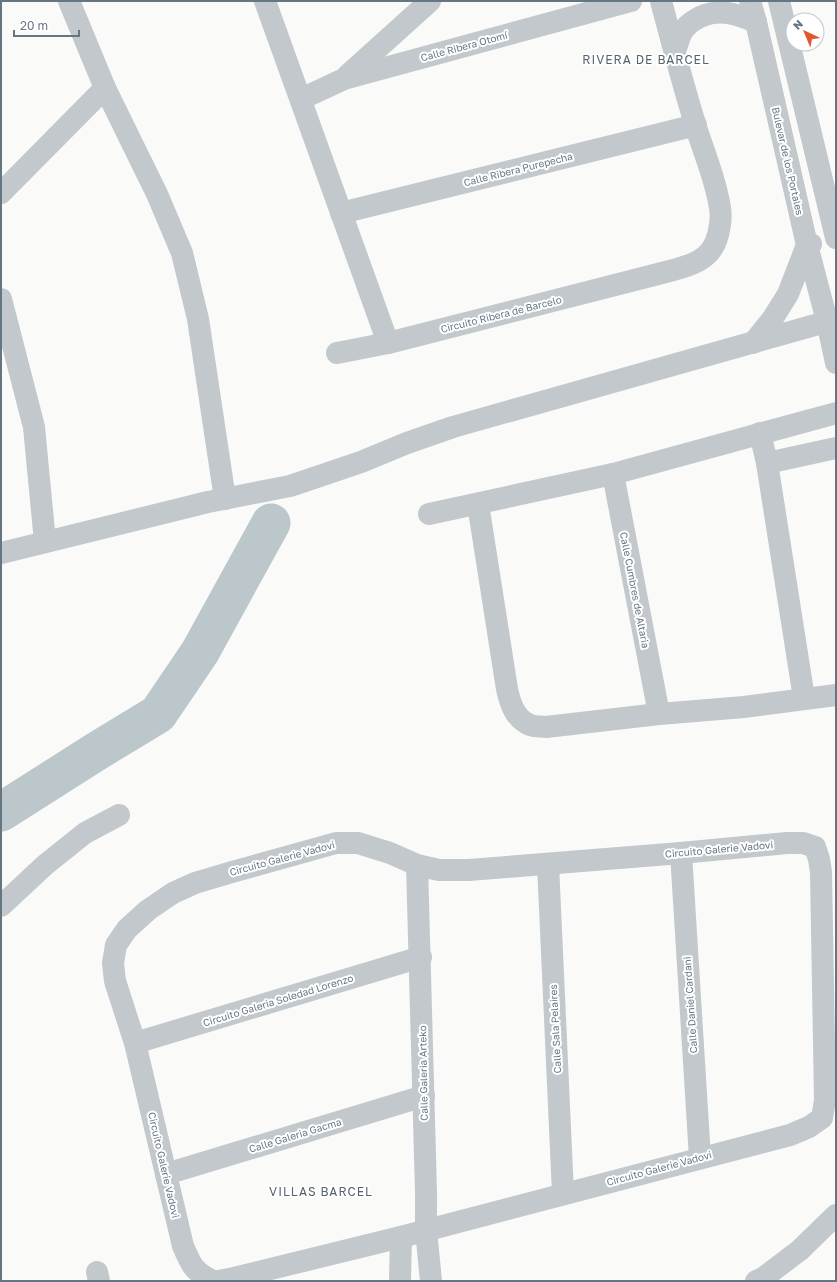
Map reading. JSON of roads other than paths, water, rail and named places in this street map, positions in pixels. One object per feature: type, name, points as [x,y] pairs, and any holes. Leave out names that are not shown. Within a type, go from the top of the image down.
[{"type":"street","points":[[68,1],[105,88],[157,194],[182,253],[198,319],[225,499]]},
{"type":"street","points":[[265,1],[388,343]]},
{"type":"street","points":[[344,79],[430,1]]},
{"type":"street","name":"Calle Ribera Otomí","points":[[301,99],[344,79],[631,1]]},
{"type":"street","name":"Circuito Ribera de Barcelo","points":[[337,353],[388,343],[658,274],[687,265],[702,258],[713,247],[719,230],[720,210],[716,190],[660,1]]},
{"type":"street","name":"Bulevar de los Portales","points":[[750,1],[807,245],[832,320],[836,363]]},
{"type":"street","points":[[753,343],[773,318],[788,294],[807,245],[836,238],[779,1]]},
{"type":"street","points":[[675,51],[682,33],[692,21],[708,14],[723,12],[737,14],[756,22]]},
{"type":"street","points":[[1,193],[105,88]]},
{"type":"street","name":"Calle Ribera Purepecha","points":[[341,213],[696,125]]},
{"type":"street","points":[[795,192],[823,185]]},
{"type":"street","points":[[1,299],[34,427],[45,542]]},
{"type":"street","points":[[1,553],[208,502],[290,486],[361,462],[407,443],[453,427],[832,320]]},
{"type":"street","points":[[430,514],[613,474],[836,413]]},
{"type":"street","points":[[760,433],[767,463],[804,698]]},
{"type":"street","points":[[767,463],[836,448]]},
{"type":"street","name":"Calle Cumbres de Altaria","points":[[613,474],[659,714]]},
{"type":"street","points":[[478,504],[507,689],[511,705],[520,718],[531,725],[546,727],[659,714],[744,707],[836,694]]},
{"type":"street","points":[[1,906],[45,865],[85,833],[119,815]]},
{"type":"street","name":"Circuito Galerie Vadovi","points":[[213,1281],[201,1276],[190,1264],[183,1246],[135,1042],[115,981],[113,963],[116,945],[127,929],[148,910],[173,893],[195,883],[336,843],[358,843],[390,853],[417,865],[438,870],[469,870],[548,864],[787,843],[803,843],[814,848],[819,859],[821,872],[825,1100],[822,1118],[809,1128],[790,1135],[401,1237],[218,1281]]},
{"type":"street","name":"Calle Daniel Cardani","points":[[681,853],[700,1158]]},
{"type":"street","name":"Calle Sala Pelaires","points":[[548,864],[563,1194]]},
{"type":"street","name":"Calle Galeria Arteko","points":[[417,865],[421,957],[426,1230],[431,1281]]},
{"type":"street","name":"Circuito Galeria Soledad Lorenzo","points":[[135,1042],[421,957]]},
{"type":"street","name":"Calle Galeria Gacma","points":[[166,1174],[424,1096]]},
{"type":"street","points":[[756,1281],[764,1278],[800,1250],[836,1215]]},
{"type":"street","points":[[400,1281],[401,1237]]},
{"type":"waterway","points":[[1,812],[158,714],[200,652],[271,523]]},
{"type":"district","name":"RIVERA DE BARCEL","points":[[646,59]]},
{"type":"district","name":"VILLAS BARCEL","points":[[321,1191]]}]
